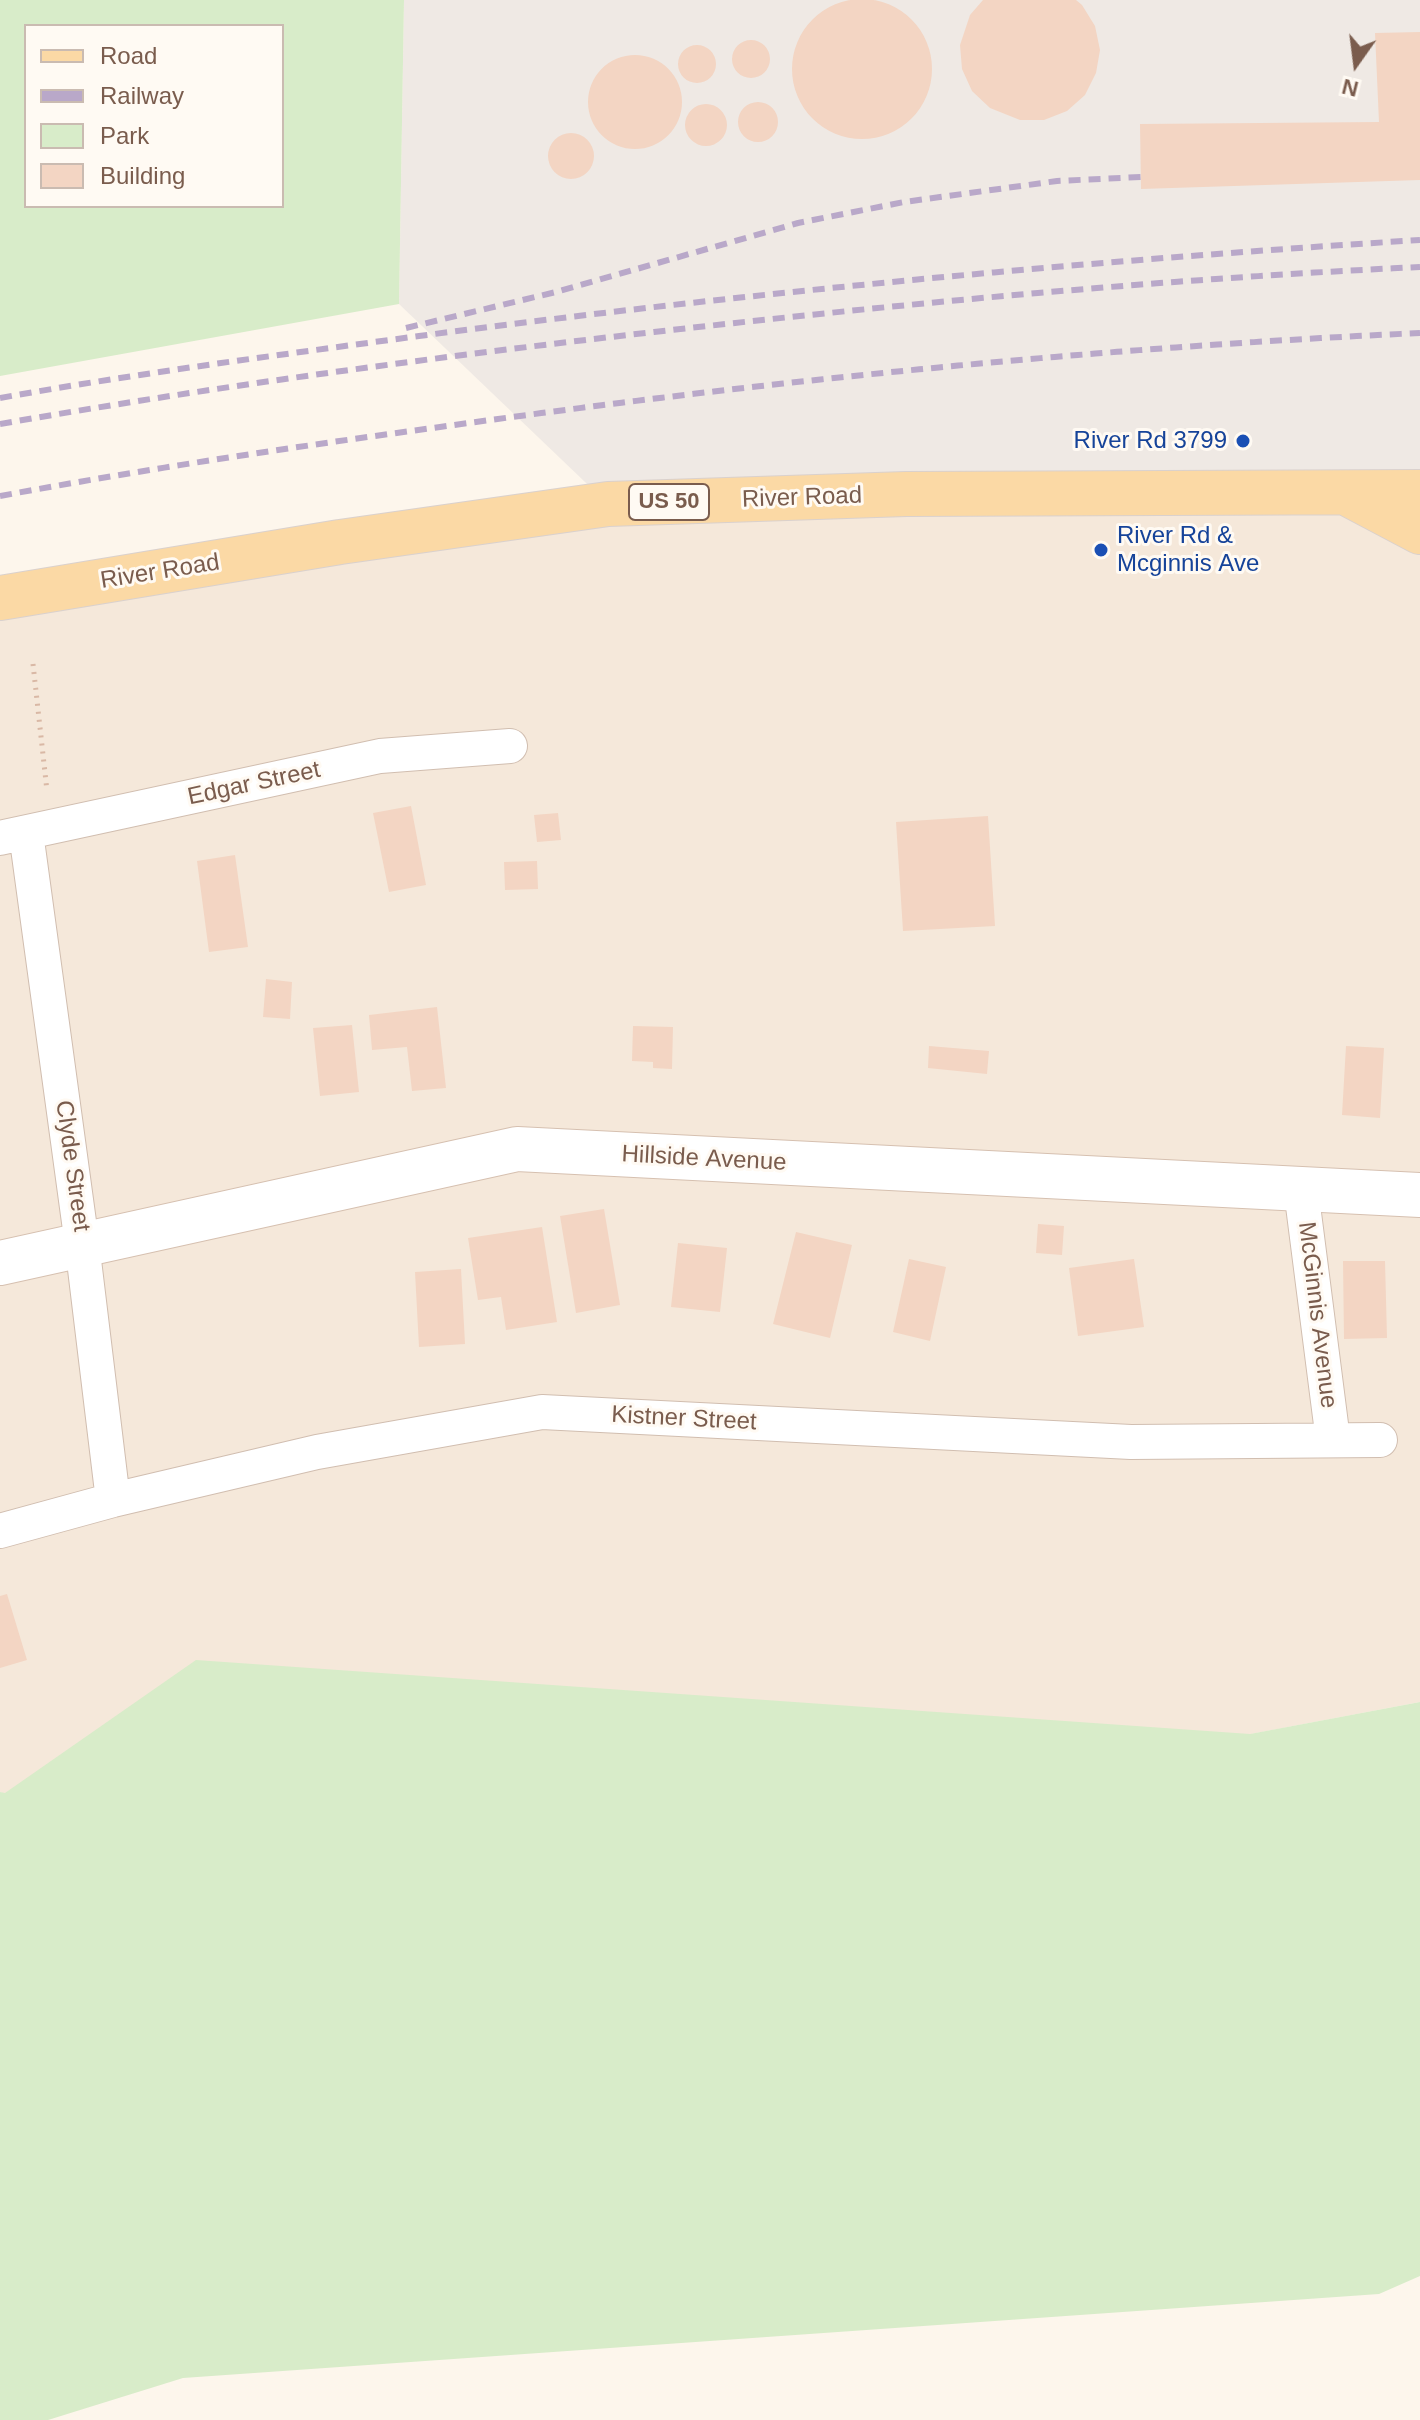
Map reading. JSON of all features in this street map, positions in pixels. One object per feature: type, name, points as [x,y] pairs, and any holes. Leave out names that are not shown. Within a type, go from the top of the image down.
[{"type":"main road","points":[[1344,492],[1420,532]]},
{"type":"main road","name":"River Road","points":[[0,598],[340,542],[608,504],[906,494],[1420,492]]},
{"type":"street","name":"Edgar Street","points":[[13,836],[380,756],[510,746]]},
{"type":"street","name":"Clyde Street","points":[[13,836],[82,1244],[113,1500]]},
{"type":"street","name":"Hillside Avenue","points":[[0,1263],[517,1149],[1420,1195]]},
{"type":"street","name":"McGinnis Avenue","points":[[1301,1190],[1333,1440]]},
{"type":"street","name":"Kistner Street","points":[[0,1531],[113,1500],[317,1452],[542,1412],[1131,1442],[1380,1440]]},
{"type":"path","points":[[13,836],[48,803],[33,664]]},
{"type":"shaded area","points":[[404,0],[1420,0],[1420,492],[608,504],[399,304]]},
{"type":"shaded area","points":[[1420,492],[1420,1702],[1251,1734],[0,1792],[0,598],[608,504]]},
{"type":"green space","points":[[0,0],[404,0],[399,304],[0,376]]},
{"type":"green space","points":[[196,1660],[1250,1734],[1420,1702],[1420,2276],[1379,2294],[183,2378],[48,2420],[0,2420],[0,1792],[5,1793]]},
{"type":"building","points":[[862,-1],[889,4],[912,19],[927,42],[932,69],[927,96],[912,119],[889,134],[862,139],[835,134],[812,119],[797,96],[792,69],[797,42],[812,19],[835,4]]},
{"type":"building","points":[[983,0],[1076,0],[1082,5],[1095,26],[1100,50],[1096,73],[1085,95],[1067,111],[1044,120],[1020,120],[990,108],[972,91],[962,69],[960,45],[970,15]]},
{"type":"building","points":[[1420,32],[1420,180],[1141,189],[1140,124],[1379,122],[1375,33]]},
{"type":"building","points":[[751,40],[764,46],[770,59],[764,72],[751,78],[738,72],[732,59],[738,46]]},
{"type":"building","points":[[697,45],[711,50],[716,64],[711,78],[697,83],[683,78],[678,64],[683,50]]},
{"type":"building","points":[[635,55],[653,59],[668,69],[678,84],[682,102],[678,120],[668,135],[653,145],[635,149],[617,145],[602,135],[592,120],[588,102],[592,84],[602,69],[617,59]]},
{"type":"building","points":[[758,102],[772,108],[778,122],[772,136],[758,142],[744,136],[738,122],[744,108]]},
{"type":"building","points":[[706,104],[721,110],[727,125],[721,140],[706,146],[691,140],[685,125],[691,110]]},
{"type":"building","points":[[571,133],[587,140],[594,156],[587,172],[571,179],[555,172],[548,156],[555,140]]},
{"type":"building","points":[[411,806],[426,885],[389,892],[373,813]]},
{"type":"building","points":[[558,813],[561,840],[537,842],[534,815]]},
{"type":"building","points":[[988,816],[995,926],[903,931],[896,822]]},
{"type":"building","points":[[235,855],[248,947],[209,952],[197,861]]},
{"type":"building","points":[[537,861],[538,889],[505,890],[504,862]]},
{"type":"building","points":[[266,979],[292,982],[290,1019],[263,1017]]},
{"type":"building","points":[[437,1007],[446,1088],[412,1091],[407,1047],[372,1050],[369,1015]]},
{"type":"building","points":[[352,1025],[359,1092],[320,1096],[313,1028]]},
{"type":"building","points":[[633,1026],[673,1027],[672,1069],[653,1068],[653,1062],[632,1061]]},
{"type":"building","points":[[929,1046],[989,1051],[987,1074],[928,1068]]},
{"type":"building","points":[[1346,1046],[1384,1048],[1380,1118],[1342,1115]]},
{"type":"building","points":[[604,1209],[620,1305],[576,1313],[560,1216]]},
{"type":"building","points":[[1038,1224],[1064,1226],[1062,1255],[1036,1253]]},
{"type":"building","points":[[542,1227],[557,1322],[506,1330],[501,1297],[478,1300],[468,1238]]},
{"type":"building","points":[[796,1232],[852,1245],[830,1338],[773,1324]]},
{"type":"building","points":[[678,1243],[727,1248],[720,1312],[671,1307]]},
{"type":"building","points":[[909,1259],[946,1267],[930,1341],[893,1332]]},
{"type":"building","points":[[1134,1259],[1144,1327],[1078,1336],[1069,1268]]},
{"type":"building","points":[[1343,1261],[1385,1261],[1387,1338],[1344,1339]]},
{"type":"building","points":[[461,1269],[465,1344],[419,1347],[415,1272]]},
{"type":"building","points":[[7,1594],[27,1660],[0,1668],[0,1596]]},
{"type":"railway","points":[[406,328],[556,292],[798,223],[904,202],[1057,181],[1141,177]]},
{"type":"railway","points":[[0,398],[262,357],[669,305],[1044,268],[1420,240]]},
{"type":"railway","points":[[0,424],[327,373],[750,321],[1132,285],[1420,267]]},
{"type":"railway","points":[[0,496],[275,451],[684,395],[1051,357],[1420,333]]},
{"type":"place","name":"River Rd 3799","points":[[1243,441]]},
{"type":"place","name":"River Rd & Mcginnis Ave","points":[[1101,550]]}]
